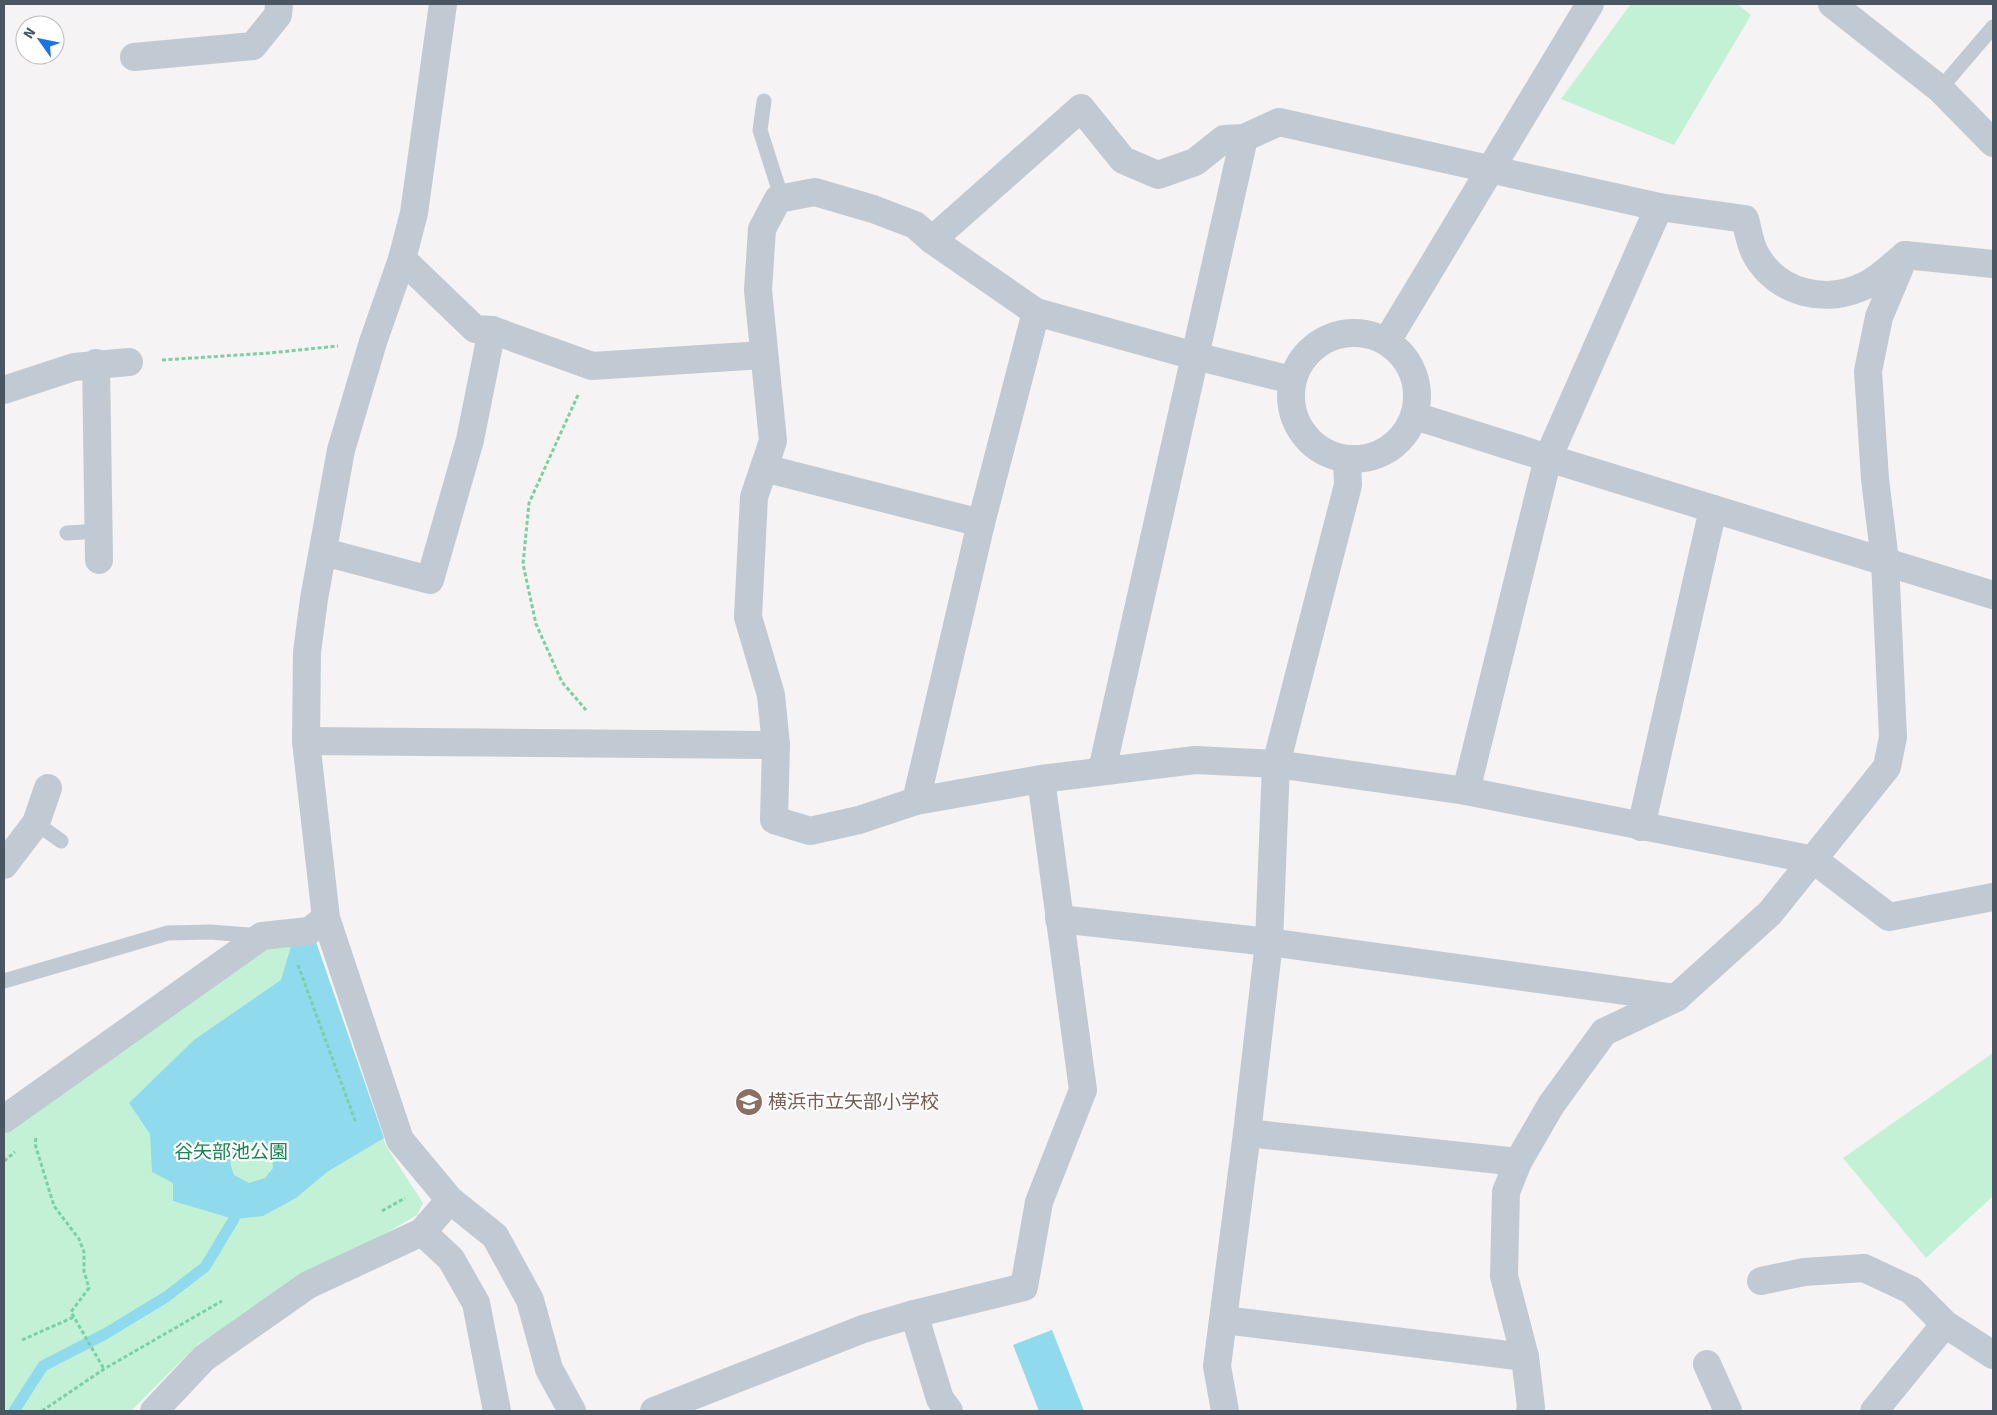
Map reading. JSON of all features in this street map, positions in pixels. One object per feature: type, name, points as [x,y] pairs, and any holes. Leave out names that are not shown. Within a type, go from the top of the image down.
[{"type":"street","points":[[134,57],[253,46],[278,15],[279,4]]},
{"type":"street","points":[[443,4],[414,213],[402,259],[341,450],[306,652],[306,741],[326,918],[400,1140],[450,1200],[495,1236],[530,1300],[549,1369],[572,1411]]},
{"type":"street","points":[[1387,341],[1588,4]]},
{"type":"street","points":[[1841,6],[1940,89],[1993,143]]},
{"type":"street","points":[[932,240],[1081,108],[1123,160],[1158,175],[1195,162],[1224,139],[1244,138],[1279,122],[1659,206],[1745,219],[1756,255],[1773,278],[1801,293],[1841,294],[1867,285],[1905,255],[1993,264]]},
{"type":"street","points":[[1102,770],[1244,138]]},
{"type":"street","points":[[1292,380],[1036,312],[932,240],[915,225],[873,209],[815,192],[778,199],[762,229],[758,290],[773,441],[754,497],[748,617],[771,695],[776,745],[774,820],[810,831],[860,820],[916,801],[1102,770],[1195,760],[1276,764],[1466,792],[1814,860],[1889,916],[1993,897]]},
{"type":"street","points":[[1466,792],[1548,458],[1659,206]]},
{"type":"street","points":[[1530,1411],[1525,1357],[1504,1276],[1506,1192],[1518,1162],[1551,1105],[1604,1032],[1676,998],[1770,913],[1887,767],[1892,737],[1885,562],[1875,478],[1868,371],[1879,318],[1905,255]]},
{"type":"street","points":[[402,259],[475,330],[492,330],[592,366],[763,355]]},
{"type":"street","points":[[916,801],[981,523],[1036,312]]},
{"type":"street","points":[[324,552],[430,580],[470,440],[492,330]]},
{"type":"street","points":[[1348,333],[1368,334],[1387,341],[1403,355],[1414,373],[1418,394],[1415,416],[1405,435],[1389,450],[1368,459],[1347,460],[1326,454],[1308,441],[1296,423],[1290,402],[1292,380],[1300,362],[1313,347],[1330,337],[1348,333]]},
{"type":"street","points":[[4,390],[74,367],[96,363],[129,362]]},
{"type":"street","points":[[96,363],[99,560]]},
{"type":"street","points":[[1415,416],[1993,595]]},
{"type":"street","points":[[1225,1411],[1217,1366],[1247,1133],[1268,942],[1276,764],[1348,485],[1347,460]]},
{"type":"street","points":[[764,468],[981,523]]},
{"type":"street","points":[[1642,827],[1714,509]]},
{"type":"street","points":[[306,741],[776,745]]},
{"type":"street","points":[[654,1411],[863,1329],[914,1314],[1024,1287],[1039,1202],[1083,1090],[1041,779]]},
{"type":"street","points":[[4,865],[36,823],[48,788]]},
{"type":"street","points":[[4,1118],[262,936],[309,931],[326,918]]},
{"type":"street","points":[[1059,919],[1268,942],[1676,998]]},
{"type":"street","points":[[1247,1133],[1518,1162]]},
{"type":"street","points":[[154,1411],[204,1358],[308,1285],[422,1232],[450,1200]]},
{"type":"street","points":[[422,1232],[451,1259],[476,1303],[497,1411]]},
{"type":"street","points":[[1761,1281],[1804,1272],[1864,1268],[1911,1290],[1945,1324],[1993,1356]]},
{"type":"street","points":[[914,1314],[940,1399],[949,1411]]},
{"type":"street","points":[[1224,1320],[1525,1357]]},
{"type":"street","points":[[1874,1411],[1945,1324]]},
{"type":"street","points":[[1707,1364],[1728,1411]]},
{"type":"lane","points":[[1940,89],[1993,27]]},
{"type":"lane","points":[[764,101],[760,130],[782,199]]},
{"type":"lane","points":[[67,533],[99,530]]},
{"type":"lane","points":[[36,823],[61,841]]},
{"type":"lane","points":[[4,981],[168,933],[210,932],[262,936]]},
{"type":"path","points":[[182,359],[270,353],[374,342]]},
{"type":"path","points":[[592,366],[529,503],[523,564],[536,624],[562,682],[613,744]]},
{"type":"path","points":[[38,1130],[35,1144],[54,1206],[79,1239],[84,1252],[84,1271],[89,1288],[71,1312],[104,1369]]},
{"type":"path","points":[[22,1340],[75,1319]]},
{"type":"green space","points":[[1631,4],[1737,4],[1751,15],[1674,145],[1561,99]]},
{"type":"green space","name":"谷矢部池公園","points":[[316,942],[386,1146],[423,1203],[417,1215],[198,1344],[131,1411],[4,1411],[4,1131],[265,945]]},
{"type":"green space","points":[[1993,1053],[1993,1196],[1926,1258],[1843,1158]]},
{"type":"water","points":[[316,942],[384,1138],[327,1172],[296,1198],[263,1216],[234,1219],[173,1201],[173,1183],[152,1172],[150,1134],[129,1103],[194,1040],[281,980],[292,943]],"holes":[[[243,1142],[260,1142],[272,1152],[273,1168],[265,1178],[249,1183],[234,1175],[230,1160],[235,1150]]]},
{"type":"water","points":[[1052,1330],[1084,1411],[1039,1411],[1013,1345]]},
{"type":"waterway","points":[[14,1411],[43,1366],[105,1334],[166,1297],[205,1267],[234,1219]]},
{"type":"place","name":"横浜市立矢部小学校","points":[[749,1102]]}]
